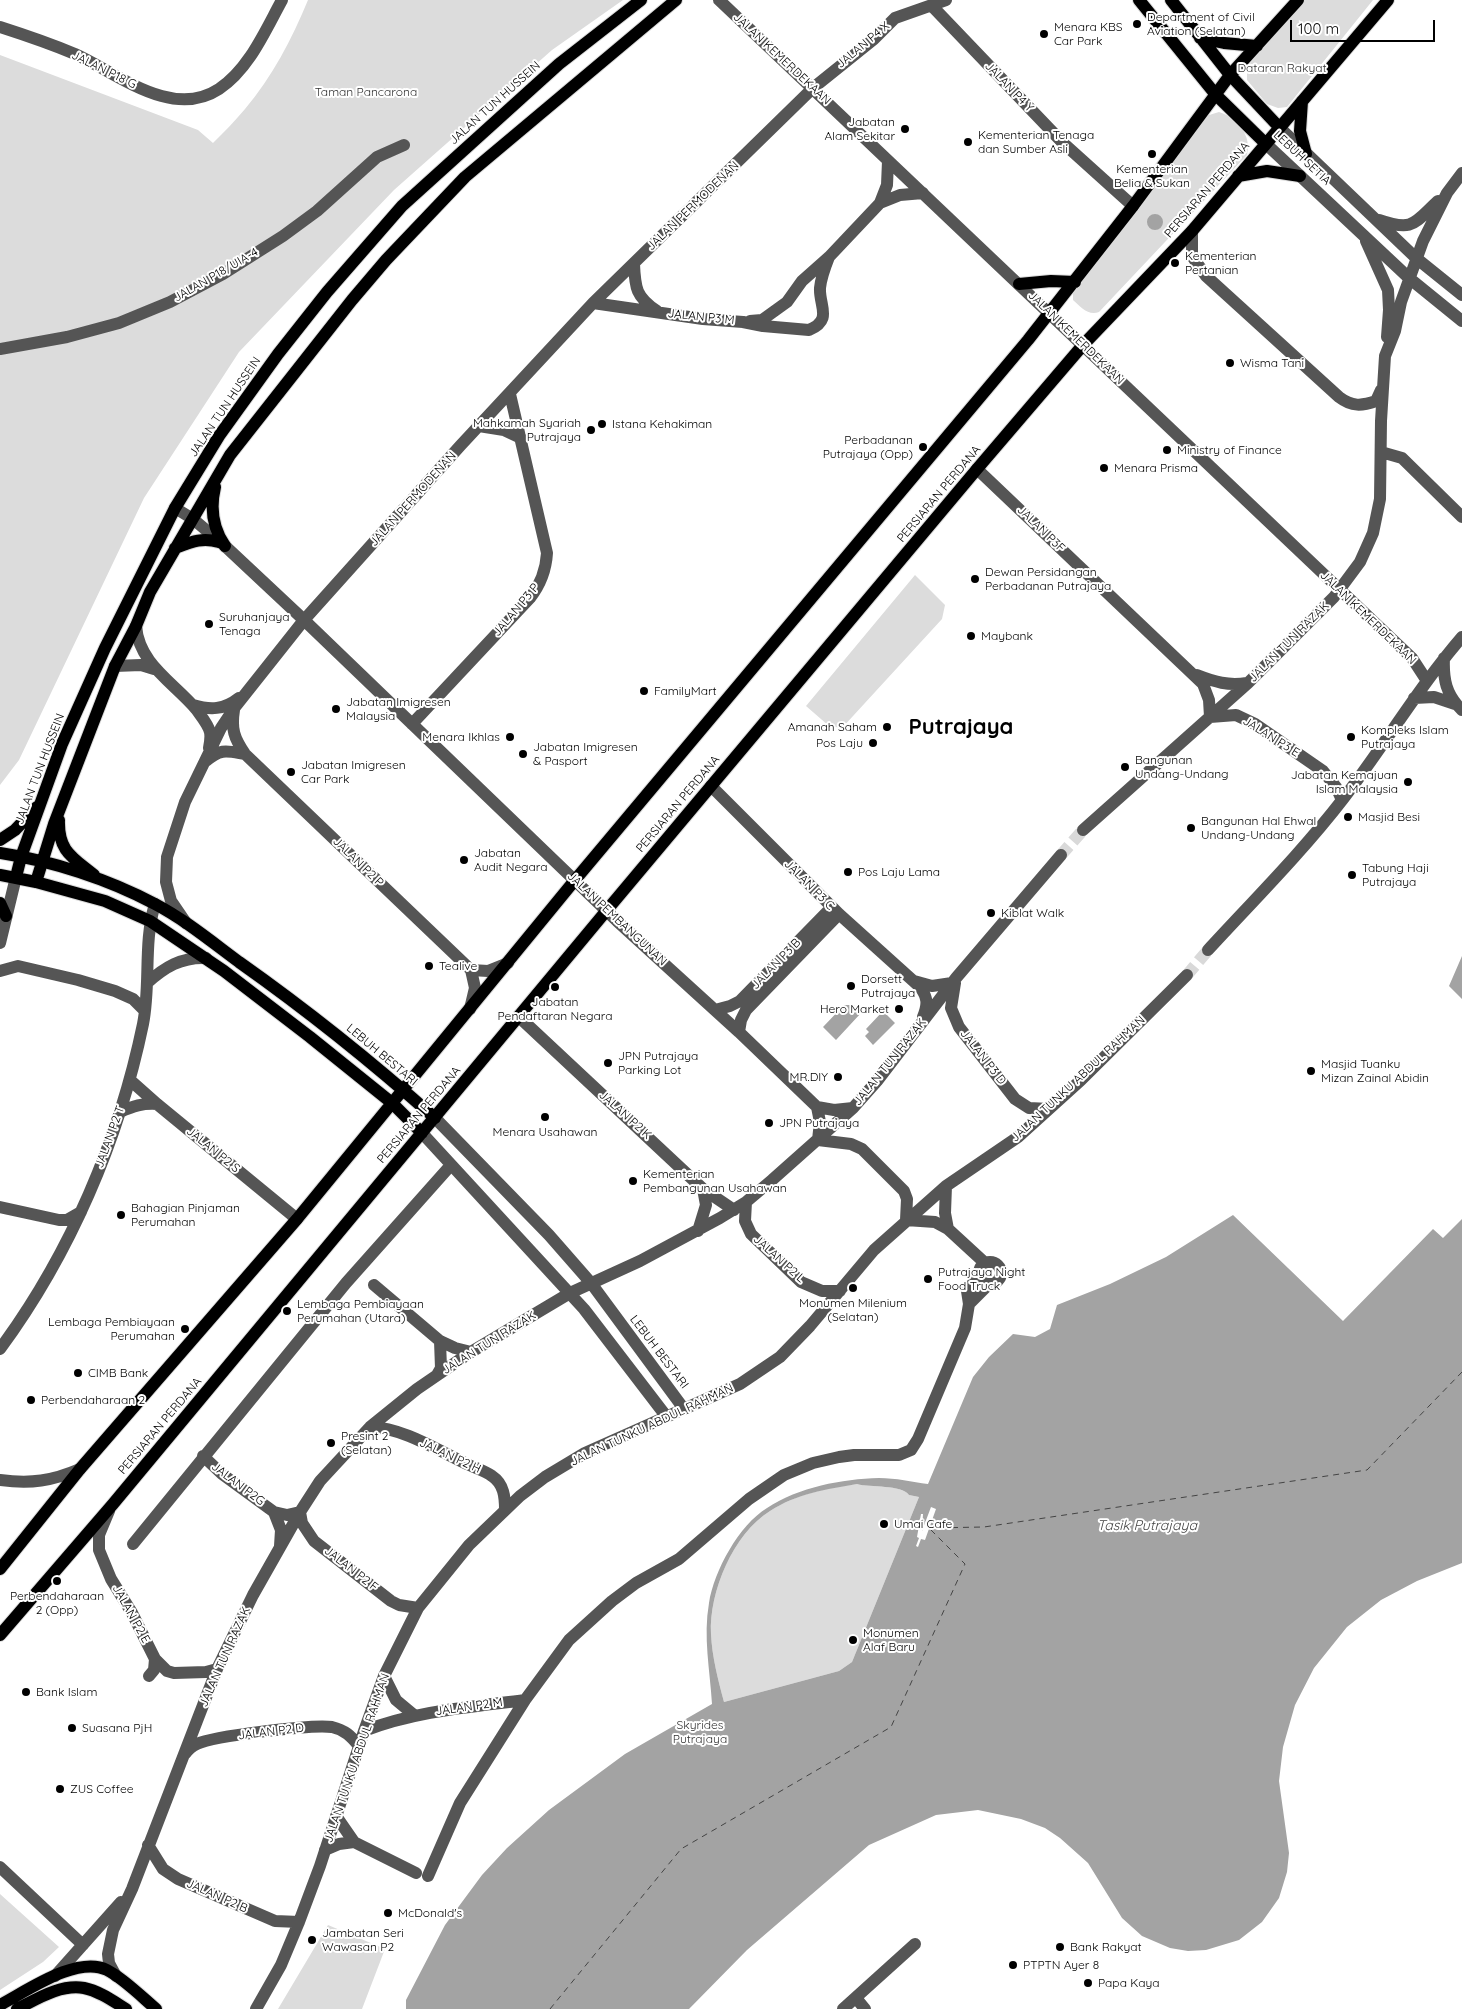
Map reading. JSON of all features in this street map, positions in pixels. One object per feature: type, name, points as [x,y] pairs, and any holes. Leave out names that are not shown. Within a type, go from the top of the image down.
[{"type":"main road","name":"JALAN TUN HUSSEIN","points":[[16,877],[21,856],[62,744],[105,648],[175,508],[219,436],[278,354],[327,292],[402,206],[559,64],[641,0]]},
{"type":"main road","points":[[36,882],[41,861],[115,666],[136,626],[150,592],[230,455],[352,300],[386,260],[465,177],[676,0]]},
{"type":"main road","name":"LEBUH SETIA","points":[[1139,0],[1216,95],[1265,143]]},
{"type":"main road","name":"LEBUH SETIA","points":[[1170,0],[1230,75],[1279,127]]},
{"type":"main road","points":[[0,1569],[80,1469],[297,1219],[575,880],[1049,314],[1133,206],[1230,75],[1298,0]]},
{"type":"main road","name":"PERSIARAN PERDANA","points":[[0,1635],[113,1504],[607,910],[1083,345],[1192,231],[1388,0]]},
{"type":"main road","points":[[1200,38],[1235,45],[1257,46]]},
{"type":"main road","points":[[1302,101],[1300,131],[1306,154]]},
{"type":"main road","points":[[1238,176],[1267,171],[1300,176]]},
{"type":"main road","points":[[1019,284],[1051,281],[1075,282]]},
{"type":"main road","points":[[222,544],[211,510],[215,488],[230,455]]},
{"type":"main road","points":[[175,548],[196,540],[209,539],[222,544]]},
{"type":"main road","points":[[66,793],[59,820],[60,840],[68,855],[102,881]]},
{"type":"main road","points":[[0,840],[15,830],[40,803]]},
{"type":"main road","name":"LEBUH BESTARI","points":[[0,853],[41,861],[102,881],[155,904],[290,999],[403,1090],[434,1118]]},
{"type":"main road","points":[[0,875],[16,877],[105,901],[150,921],[206,958],[310,1036],[392,1104],[422,1133]]},
{"type":"main road","points":[[0,903],[6,916]]},
{"type":"main road","points":[[0,2005],[70,1970],[95,1967],[110,1971],[156,2009]]},
{"type":"main road","points":[[116,1976],[130,2009]]},
{"type":"main road","points":[[17,2009],[55,1990],[83,1988],[107,1997],[126,2009]]},
{"type":"street","name":"JALAN P18 G","points":[[0,27],[76,55],[121,80],[169,98],[194,100],[218,89],[243,66],[282,0]]},
{"type":"street","name":"JALAN KEMERDEKAAN","points":[[719,0],[1412,658],[1427,681]]},
{"type":"street","name":"JALAN P4 X","points":[[813,88],[874,39],[895,18],[946,0]]},
{"type":"street","name":"JALAN P4 Y","points":[[932,6],[1062,142],[1133,206]]},
{"type":"street","name":"JALAN PERMODENAN","points":[[187,925],[171,901],[166,882],[167,857],[185,802],[221,728],[243,695],[304,620],[593,303],[813,88]]},
{"type":"street","name":"LEBUH SETIA","points":[[1279,127],[1416,258],[1462,295]]},
{"type":"street","name":"LEBUH SETIA","points":[[1265,143],[1409,278],[1462,321]]},
{"type":"street","name":"JALAN P18/UIA-4","points":[[0,349],[66,337],[120,323],[170,302],[223,274],[283,236],[317,211],[377,157],[404,145]]},
{"type":"street","name":"JALAN P3 M","points":[[743,322],[762,320],[774,313],[790,298],[802,281],[829,257],[880,203],[888,185],[888,161]]},
{"type":"street","points":[[1374,218],[1392,224],[1410,225],[1422,218],[1448,193],[1462,173]]},
{"type":"street","name":"JALAN P3 M","points":[[880,203],[900,196],[923,193]]},
{"type":"street","name":"JALAN TUN RAZAK","points":[[1083,830],[1248,683],[1340,591],[1355,571],[1373,534],[1380,499],[1385,356],[1395,331],[1401,302],[1416,258],[1448,193]]},
{"type":"street","points":[[1192,231],[1192,256],[1206,276],[1339,397],[1353,405],[1368,404],[1376,401],[1383,386]]},
{"type":"street","points":[[1364,236],[1388,290],[1389,310],[1385,356]]},
{"type":"street","name":"JALAN P3 M","points":[[593,303],[703,319],[809,330],[819,324],[824,314],[820,291],[822,276],[829,257]]},
{"type":"street","name":"JALAN P3 M","points":[[634,264],[635,285],[640,297],[659,312]]},
{"type":"street","points":[[798,330],[789,323],[784,313],[790,298],[798,292],[810,292],[822,304]]},
{"type":"street","name":"JALAN P3 P","points":[[412,724],[530,598],[538,589],[543,577],[547,553],[510,394]]},
{"type":"street","points":[[479,426],[504,430],[521,438]]},
{"type":"street","points":[[1381,452],[1402,458],[1462,518]]},
{"type":"street","name":"JALAN P3F","points":[[978,469],[1192,673],[1207,690],[1210,717]]},
{"type":"street","name":"JALAN PEMBANGUNAN","points":[[175,508],[193,519],[222,544],[304,620],[575,880],[817,1107]]},
{"type":"street","points":[[136,626],[140,645],[154,670],[192,705],[203,718],[210,733],[207,758]]},
{"type":"street","points":[[1208,950],[1292,859],[1342,800],[1414,698],[1462,637]]},
{"type":"street","points":[[1444,658],[1445,685],[1459,707]]},
{"type":"street","points":[[115,666],[141,665],[154,670]]},
{"type":"street","name":"JALAN P3F","points":[[1192,673],[1222,684],[1248,683]]},
{"type":"street","points":[[192,705],[216,709],[228,706],[243,695]]},
{"type":"street","points":[[1414,698],[1434,697],[1459,707]]},
{"type":"street","name":"JALAN P2 P","points":[[235,707],[232,726],[235,739],[245,754],[471,970]]},
{"type":"street","name":"JALAN P3 E","points":[[1210,717],[1236,715],[1255,724],[1323,771],[1336,787],[1342,800]]},
{"type":"street","points":[[207,758],[216,752],[225,751],[245,754]]},
{"type":"street","name":"JALAN P3 C","points":[[711,786],[835,911],[920,987],[927,999],[928,1006],[921,1024]]},
{"type":"street","name":"JALAN TUN RAZAK","points":[[116,1976],[109,1963],[108,1947],[113,1930],[132,1889],[218,1668],[253,1595],[300,1512],[320,1481],[370,1427],[437,1375],[471,1352],[570,1293],[698,1231],[746,1202],[853,1108],[893,1061],[954,980],[1061,854]]},
{"type":"street","name":"JALAN TUN HUSSEIN","points":[[0,943],[16,877]]},
{"type":"street","name":"JALAN P2 T","points":[[1,1347],[53,1266],[81,1212],[110,1143],[130,1080],[144,1010],[150,921],[155,904]]},
{"type":"street","name":"JALAN P3 B","points":[[715,1010],[740,1001],[835,911]]},
{"type":"street","name":"JALAN P3 B","points":[[739,1032],[741,1020],[746,1010],[835,911]]},
{"type":"street","points":[[146,983],[163,969],[178,961],[190,958],[206,958]]},
{"type":"street","points":[[470,1009],[475,988],[471,970],[488,972],[508,963]]},
{"type":"street","points":[[0,971],[18,966],[78,980],[115,991],[133,1000],[144,1010]]},
{"type":"street","name":"JALAN TUNKU ABDUL RAHMAN","points":[[256,2009],[281,1965],[299,1922],[384,1676],[418,1608],[469,1545],[504,1510],[545,1477],[585,1453],[740,1384],[780,1358],[810,1326],[874,1250],[946,1186],[1003,1149],[1082,1080],[1186,975]]},
{"type":"street","name":"JALAN P3 C","points":[[912,979],[932,986],[954,980]]},
{"type":"street","name":"JALAN P3 D","points":[[954,980],[951,1008],[959,1027],[1015,1099],[1029,1108],[1048,1109]]},
{"type":"street","name":"JALAN P2 K","points":[[519,1017],[703,1189],[734,1210]]},
{"type":"street","name":"JALAN P2 S","points":[[130,1080],[297,1219]]},
{"type":"street","points":[[120,1112],[140,1104],[157,1104]]},
{"type":"street","points":[[336,1816],[354,1842],[422,1875],[460,1803],[525,1700],[569,1640],[605,1607],[636,1583],[679,1559],[760,1490],[798,1469],[827,1459],[854,1455],[893,1456],[905,1453],[915,1444],[964,1328],[969,1304],[984,1274],[948,1229],[935,1222],[906,1220],[907,1198],[904,1190],[862,1149],[851,1144],[818,1140],[820,1122],[817,1107],[834,1110],[853,1108]]},
{"type":"street","name":"LEBUH BESTARI","points":[[434,1118],[549,1235],[591,1284],[684,1409]]},
{"type":"street","points":[[422,1133],[570,1293],[666,1416]]},
{"type":"street","points":[[133,1544],[346,1283],[451,1165]]},
{"type":"street","points":[[946,1186],[945,1213],[948,1229]]},
{"type":"street","points":[[698,1231],[706,1205],[703,1189]]},
{"type":"street","name":"JALAN P2 L","points":[[746,1202],[745,1220],[750,1234],[801,1282],[822,1291],[840,1291]]},
{"type":"street","points":[[0,1207],[59,1220],[67,1220],[81,1212]]},
{"type":"street","points":[[374,1286],[440,1341],[471,1352]]},
{"type":"street","points":[[437,1375],[441,1368],[440,1341]]},
{"type":"street","name":"JALAN P2 H","points":[[370,1427],[382,1427],[419,1440],[492,1476],[502,1487],[505,1499],[504,1510]]},
{"type":"street","name":"JALAN P2G","points":[[203,1456],[222,1474],[274,1512]]},
{"type":"street","points":[[0,1480],[31,1482],[50,1480],[80,1469]]},
{"type":"street","name":"JALAN P2 E","points":[[113,1504],[99,1535],[99,1550],[111,1579],[132,1613],[154,1659],[167,1671],[174,1673],[206,1672],[218,1668]]},
{"type":"street","points":[[280,1548],[281,1530],[274,1512],[287,1514],[300,1512]]},
{"type":"street","name":"JALAN P2 F","points":[[300,1512],[302,1523],[308,1533],[322,1547],[391,1601],[399,1605],[418,1608]]},
{"type":"street","points":[[149,1676],[154,1670],[154,1659]]},
{"type":"street","points":[[384,1676],[396,1700],[414,1715]]},
{"type":"street","name":"JALAN P2 M","points":[[364,1731],[389,1721],[414,1715],[525,1700]]},
{"type":"street","name":"JALAN P2 D","points":[[182,1758],[187,1750],[208,1740],[324,1726],[348,1733],[359,1746]]},
{"type":"street","points":[[325,1850],[339,1844],[354,1842]]},
{"type":"street","name":"JALAN P2 B","points":[[148,1845],[163,1869],[178,1879],[274,1921],[299,1922]]},
{"type":"street","points":[[0,1868],[83,1945]]},
{"type":"street","points":[[55,1976],[132,1889]]},
{"type":"street","points":[[843,2009],[915,1944]]},
{"type":"street","points":[[856,1998],[864,2009]]},
{"type":"green space","name":"Taman Pancarona","points":[[308,0],[623,0],[552,50],[394,190],[239,352],[144,498],[19,760],[0,785],[0,55],[198,130],[213,143],[255,97],[273,71]]},
{"type":"green space","name":"Dataran Rakyat","points":[[1305,0],[1373,0],[1287,107],[1278,108],[1267,104],[1247,80],[1247,70],[1251,62]]},
{"type":"green space","points":[[1219,112],[1238,123],[1242,129],[1247,141],[1247,155],[1099,312],[1091,313],[1085,310],[1073,300],[1073,293],[1206,116]]},
{"type":"green space","points":[[915,575],[945,605],[942,619],[842,728],[829,726],[806,706]]},
{"type":"green space","points":[[857,1484],[900,1489],[909,1495],[919,1497],[852,1662],[839,1671],[724,1702],[713,1651],[711,1618],[719,1583],[735,1549],[757,1521],[780,1505],[812,1493]]},
{"type":"green space","points":[[0,1894],[59,1947],[43,1962],[0,1990]]},
{"type":"green space","points":[[328,1925],[385,1949],[362,2009],[278,2009]]},
{"type":"water","points":[[1155,214],[1161,216],[1163,222],[1161,228],[1155,230],[1149,228],[1147,222],[1149,216]]},
{"type":"water","points":[[1462,956],[1462,999],[1449,986]]},
{"type":"water","points":[[844,1005],[854,1005],[861,1013],[836,1040],[823,1027]]},
{"type":"water","points":[[883,1011],[895,1023],[873,1045],[865,1036],[869,1032],[866,1029]]},
{"type":"water","name":"Tasik Putrajaya","points":[[1233,1215],[1343,1321],[1433,1229],[1443,1238],[1462,1219],[1462,1563],[1417,1581],[1381,1600],[1347,1627],[1314,1668],[1295,1705],[1283,1747],[1279,1781],[1289,1853],[1287,1872],[1279,1898],[1262,1922],[1239,1940],[1206,1950],[1188,1951],[1170,1948],[1142,1936],[1122,1918],[1088,1863],[1060,1838],[1045,1828],[1021,1819],[978,1810],[936,1815],[869,1845],[747,1950],[689,2009],[406,2009],[406,2000],[445,1925],[482,1875],[507,1848],[549,1810],[625,1754],[712,1704],[707,1616],[712,1590],[729,1550],[757,1516],[779,1501],[821,1485],[836,1482],[879,1478],[928,1484],[973,1377],[989,1357],[1013,1334],[1035,1337],[1050,1329],[1057,1305],[1110,1284],[1166,1257]],"holes":[[[857,1484],[899,1489],[909,1495],[919,1497],[852,1662],[839,1671],[724,1702],[713,1651],[711,1618],[719,1583],[735,1549],[757,1521],[780,1505],[801,1496],[823,1490]]]},
{"type":"pier","points":[[931,1507],[936,1509],[925,1540],[921,1539],[918,1547],[916,1546],[919,1538],[917,1537],[921,1514],[923,1514],[922,1531]]},
{"type":"ferry route","points":[[930,1528],[984,1527],[1367,1470],[1462,1372]]},
{"type":"ferry route","points":[[550,2009],[681,1849],[891,1727],[965,1564],[929,1528]]},
{"type":"tunnel","points":[[1061,855],[1083,830]]},
{"type":"tunnel","points":[[1187,975],[1208,950]]},
{"type":"place","name":"Department of Civil Aviation (Selatan)","points":[[1137,24]]},
{"type":"place","name":"Menara KBS Car Park","points":[[1044,34]]},
{"type":"place","name":"Jabatan Alam Sekitar","points":[[905,129]]},
{"type":"place","name":"Kementerian Tenaga dan Sumber Asli","points":[[968,142]]},
{"type":"place","name":"Kementerian Belia & Sukan","points":[[1152,154]]},
{"type":"place","name":"Kementerian Pertanian","points":[[1175,263]]},
{"type":"place","name":"Wisma Tani","points":[[1230,363]]},
{"type":"place","name":"Istana Kehakiman","points":[[602,424]]},
{"type":"place","name":"Mahkamah Syariah Putrajaya","points":[[591,430]]},
{"type":"place","name":"Perbadanan Putrajaya (Opp)","points":[[923,447]]},
{"type":"place","name":"Ministry of Finance","points":[[1167,450]]},
{"type":"place","name":"Menara Prisma","points":[[1104,468]]},
{"type":"place","name":"Dewan Persidangan Perbadanan Putrajaya","points":[[975,579]]},
{"type":"place","name":"Suruhanjaya Tenaga","points":[[209,624]]},
{"type":"place","name":"Maybank","points":[[971,636]]},
{"type":"place","name":"FamilyMart","points":[[644,691]]},
{"type":"place","name":"Jabatan Imigresen Malaysia","points":[[336,709]]},
{"type":"place","name":"Amanah Saham","points":[[887,727]]},
{"type":"place","name":"Menara Ikhlas","points":[[510,737]]},
{"type":"place","name":"Kompleks Islam Putrajaya","points":[[1351,737]]},
{"type":"place","name":"Pos Laju","points":[[873,743]]},
{"type":"place","name":"Jabatan Imigresen & Pasport","points":[[523,754]]},
{"type":"place","name":"Bangunan Undang-Undang","points":[[1125,767]]},
{"type":"place","name":"Jabatan Imigresen Car Park","points":[[291,772]]},
{"type":"place","name":"Jabatan Kemajuan Islam Malaysia","points":[[1408,782]]},
{"type":"place","name":"Masjid Besi","points":[[1348,817]]},
{"type":"place","name":"Bangunan Hal Ehwal Undang-Undang","points":[[1191,828]]},
{"type":"place","name":"Jabatan Audit Negara","points":[[464,860]]},
{"type":"place","name":"Pos Laju Lama","points":[[848,872]]},
{"type":"place","name":"Tabung Haji Putrajaya","points":[[1352,875]]},
{"type":"place","name":"Kiblat Walk","points":[[991,913]]},
{"type":"place","name":"Tealive","points":[[429,966]]},
{"type":"place","name":"Dorsett Putrajaya","points":[[851,986]]},
{"type":"place","name":"Jabatan Pendaftaran Negara","points":[[555,987]]},
{"type":"place","name":"Hero Market","points":[[899,1009]]},
{"type":"place","name":"JPN Putrajaya Parking Lot","points":[[608,1063]]},
{"type":"place","name":"Masjid Tuanku Mizan Zainal Abidin","points":[[1311,1071]]},
{"type":"place","name":"MR.DIY","points":[[838,1077]]},
{"type":"place","name":"Menara Usahawan","points":[[545,1117]]},
{"type":"place","name":"JPN Putrajaya","points":[[769,1123]]},
{"type":"place","name":"Kementerian Pembangunan Usahawan","points":[[633,1181]]},
{"type":"place","name":"Bahagian Pinjaman Perumahan","points":[[121,1215]]},
{"type":"place","name":"Putrajaya Night Food Truck","points":[[928,1279]]},
{"type":"place","name":"Monumen Milenium (Selatan)","points":[[853,1288]]},
{"type":"place","name":"Lembaga Pembiayaan Perumahan (Utara)","points":[[287,1311]]},
{"type":"place","name":"Lembaga Pembiayaan Perumahan","points":[[185,1329]]},
{"type":"place","name":"CIMB Bank","points":[[78,1373]]},
{"type":"place","name":"Perbendaharaan 2","points":[[31,1400]]},
{"type":"place","name":"Presint 2 (Selatan)","points":[[331,1443]]},
{"type":"place","name":"Umai Cafe","points":[[884,1524]]},
{"type":"place","name":"Perbendaharaan 2 (Opp)","points":[[57,1581]]},
{"type":"place","name":"Monumen Alaf Baru","points":[[853,1640]]},
{"type":"place","name":"Bank Islam","points":[[26,1692]]},
{"type":"place","name":"Suasana PjH","points":[[72,1728]]},
{"type":"place","name":"ZUS Coffee","points":[[60,1789]]},
{"type":"place","name":"McDonald's","points":[[388,1913]]},
{"type":"place","name":"Jambatan Seri Wawasan P2","points":[[312,1940]]},
{"type":"place","name":"Bank Rakyat","points":[[1060,1947]]},
{"type":"place","name":"PTPTN Ayer 8","points":[[1013,1965]]},
{"type":"place","name":"Papa Kaya","points":[[1088,1983]]},
{"type":"district","name":"Putrajaya","points":[[961,727]]},
{"type":"park label","name":"Skyrides Putrajaya","points":[[700,1732]]}]
